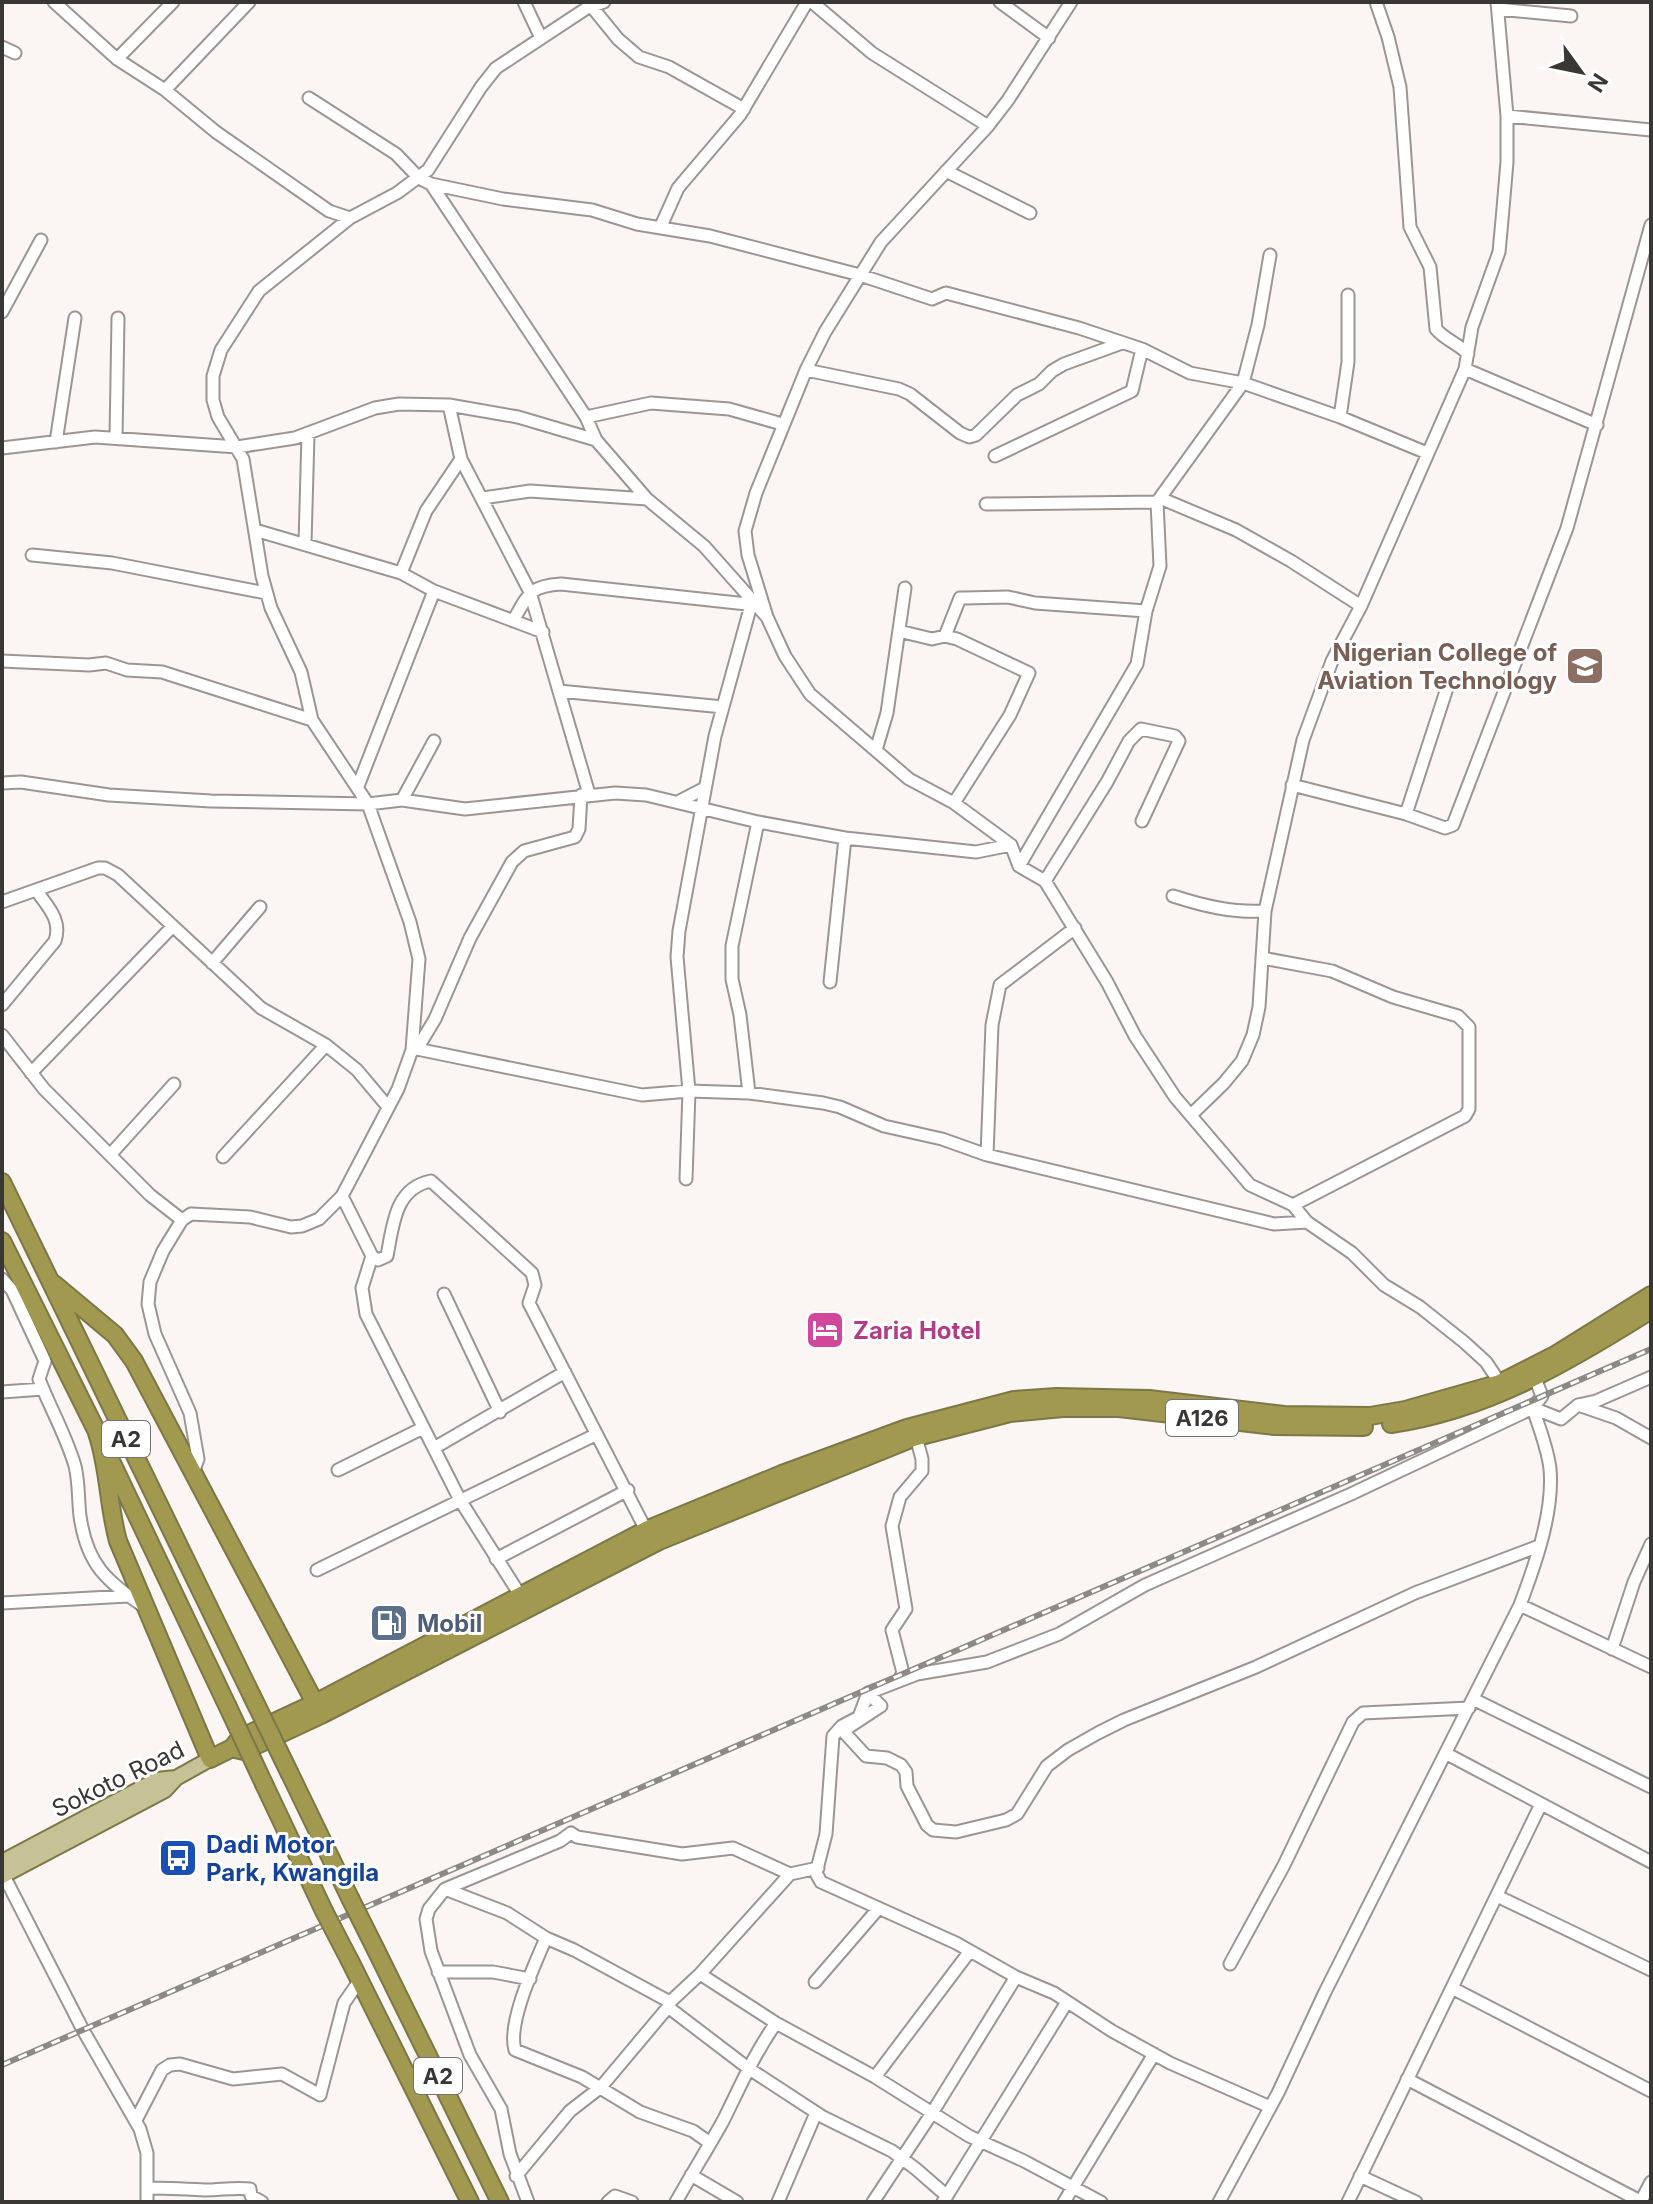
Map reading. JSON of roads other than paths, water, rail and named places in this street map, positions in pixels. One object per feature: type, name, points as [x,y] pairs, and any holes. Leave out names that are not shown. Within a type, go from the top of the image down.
[{"type":"highway","name":"A2","points":[[2,1182],[500,2202]]},
{"type":"highway","name":"A2","points":[[2,1241],[153,1549],[324,1911],[470,2202]]},
{"type":"highway","points":[[45,1272],[58,1289],[101,1322],[125,1348],[315,1703]]},
{"type":"highway","name":"A126","points":[[210,1759],[232,1748],[240,1738],[315,1703],[646,1530],[782,1474],[907,1428],[1014,1400],[1101,1396],[1284,1415],[1370,1416],[1465,1395],[1500,1383],[1555,1355],[1651,1295]]},
{"type":"highway","name":"A126","points":[[232,1748],[244,1751],[321,1715],[659,1541],[916,1437],[1010,1413],[1063,1408],[1119,1408],[1274,1426],[1368,1427],[1464,1408],[1535,1378],[1651,1310]]},
{"type":"highway","points":[[97,1433],[103,1450],[118,1541],[210,1759]]},
{"type":"highway","points":[[153,1549],[174,1538]]},
{"type":"main road","name":"Sokoto Road","points":[[2,1871],[157,1780],[176,1778],[210,1759]]},
{"type":"street","points":[[54,2],[117,59],[165,90],[216,132],[329,211],[350,218]]},
{"type":"street","points":[[117,59],[173,2]]},
{"type":"street","points":[[165,90],[249,2]]},
{"type":"street","points":[[524,2],[541,38]]},
{"type":"street","points":[[415,1050],[419,959],[410,922],[368,804],[312,720],[301,672],[277,624],[266,593],[246,469],[237,447],[218,417],[213,400],[213,376],[221,350],[259,291],[350,218],[419,178],[436,160],[489,76],[589,6],[604,2]]},
{"type":"street","points":[[661,226],[678,188],[744,109],[809,2],[872,53],[988,126]]},
{"type":"street","points":[[1000,2],[1049,38]]},
{"type":"street","points":[[1071,2],[988,126],[881,242],[825,332],[806,370],[782,424],[745,531],[748,555],[767,617],[785,656],[810,694],[909,779],[954,803],[1011,845],[1019,866],[1045,881],[1135,1036],[1175,1097],[1250,1185],[1293,1205],[1307,1222],[1352,1253],[1384,1285],[1420,1307],[1464,1342],[1486,1362],[1500,1383]]},
{"type":"street","points":[[1376,2],[1400,87],[1410,227],[1430,267],[1436,329],[1442,336],[1460,344],[1468,354]]},
{"type":"street","points":[[589,6],[639,57],[669,67],[744,109]]},
{"type":"street","points":[[1192,1114],[1242,1061],[1253,1035],[1259,1007],[1265,911],[1303,740],[1332,661],[1361,606],[1465,369],[1472,327],[1499,252],[1507,162],[1507,116],[1498,6],[1571,16]]},
{"type":"street","points":[[2,47],[15,53]]},
{"type":"street","points":[[309,98],[396,154],[419,178],[431,184],[503,199],[592,210],[637,224],[710,236],[860,275],[932,299],[946,293],[971,299],[1142,349],[1190,373],[1243,383],[1340,417],[1427,453]]},
{"type":"street","points":[[1507,116],[1651,130]]},
{"type":"street","points":[[946,171],[1030,213]]},
{"type":"street","points":[[431,184],[586,417],[596,440],[647,499],[704,546],[767,617]]},
{"type":"street","points":[[329,211],[332,231]]},
{"type":"street","points":[[1292,785],[1406,814],[1445,828],[1453,825],[1553,566],[1579,489],[1651,225]]},
{"type":"street","points":[[2,312],[41,240]]},
{"type":"street","points":[[1019,866],[1137,664],[1146,611],[1160,566],[1158,500],[1243,383],[1258,325],[1270,255]]},
{"type":"street","points":[[1340,417],[1348,362],[1348,295]]},
{"type":"street","points":[[56,442],[75,318]]},
{"type":"street","points":[[116,438],[118,318]]},
{"type":"street","points":[[806,370],[899,389],[969,437],[976,435],[1017,395],[1039,384],[1052,371],[1123,343]]},
{"type":"street","points":[[995,456],[1132,391],[1142,349]]},
{"type":"street","points":[[1465,369],[1597,425]]},
{"type":"street","points":[[586,417],[651,403],[729,409],[782,424]]},
{"type":"street","points":[[2,448],[95,437],[237,447],[308,435],[375,408],[399,404],[449,405],[535,421],[596,440]]},
{"type":"street","points":[[193,1473],[198,1459],[190,1413],[155,1334],[148,1304],[152,1275],[182,1220],[200,1213],[250,1217],[291,1227],[319,1219],[342,1196],[415,1050],[435,1019],[470,938],[512,862],[524,851],[575,837],[579,829],[585,794],[543,632],[530,592],[461,459],[449,405]]},
{"type":"street","points":[[305,543],[308,435]]},
{"type":"street","points":[[401,573],[426,511],[461,459]]},
{"type":"street","points":[[483,498],[530,491],[647,499]]},
{"type":"street","points":[[986,504],[1158,500],[1236,530],[1361,606]]},
{"type":"street","points":[[255,530],[401,573],[434,591],[543,632]]},
{"type":"street","points":[[32,555],[125,565],[266,593]]},
{"type":"street","points":[[513,621],[530,592],[541,585],[561,584],[754,605]]},
{"type":"street","points":[[876,750],[887,713],[905,588]]},
{"type":"street","points":[[358,786],[434,591]]},
{"type":"street","points":[[945,636],[960,598],[1008,597],[1035,603],[1146,611]]},
{"type":"street","points":[[686,1179],[689,1091],[677,957],[705,788],[723,707],[754,605]]},
{"type":"street","points":[[899,631],[932,639],[945,636],[957,639],[1029,673],[1010,715],[954,803]]},
{"type":"street","points":[[2,661],[106,663],[127,670],[162,672],[312,720]]},
{"type":"street","points":[[1406,814],[1448,685]]},
{"type":"street","points":[[559,691],[723,707]]},
{"type":"street","points":[[1045,881],[1129,741],[1141,729],[1175,736],[1179,741],[1142,821]]},
{"type":"street","points":[[402,800],[434,741]]},
{"type":"street","points":[[2,783],[21,782],[153,798],[368,804],[402,800],[465,809],[585,794],[646,795],[758,822],[845,838],[976,852],[1011,845]]},
{"type":"street","points":[[678,802],[705,788]]},
{"type":"street","points":[[749,1093],[740,1015],[732,979],[732,946],[758,822]]},
{"type":"street","points":[[830,982],[845,838]]},
{"type":"street","points":[[2,902],[105,868],[118,875],[261,1008],[326,1045],[357,1070],[388,1107]]},
{"type":"street","points":[[2,1005],[55,941],[59,929],[36,890]]},
{"type":"street","points":[[1173,896],[1240,912],[1265,911]]},
{"type":"street","points":[[212,963],[260,907]]},
{"type":"street","points":[[31,1073],[173,926]]},
{"type":"street","points":[[987,1155],[992,1025],[1000,985],[1075,928]]},
{"type":"street","points":[[1262,958],[1332,971],[1393,997],[1458,1016],[1469,1027],[1469,1109],[1465,1116],[1293,1205]]},
{"type":"street","points":[[2,1035],[44,1089],[150,1195],[182,1220]]},
{"type":"street","points":[[223,1157],[326,1045]]},
{"type":"street","points":[[415,1050],[642,1095],[689,1091],[749,1093],[840,1107],[884,1126],[942,1139],[987,1155],[1265,1223],[1307,1222]]},
{"type":"street","points":[[110,1155],[174,1084]]},
{"type":"street","points":[[342,1196],[372,1256],[378,1260],[387,1256],[395,1215],[405,1195],[415,1184],[431,1181],[532,1273],[535,1285],[529,1303],[646,1530]]},
{"type":"street","points":[[372,1256],[362,1288],[366,1314],[460,1500],[520,1595]]},
{"type":"street","points":[[2,1279],[12,1290],[45,1361],[39,1379],[74,1463],[87,1546],[108,1582],[146,1609]]},
{"type":"street","points":[[444,1294],[500,1412]]},
{"type":"street","points":[[434,1448],[565,1372]]},
{"type":"street","points":[[1533,1408],[1561,1419],[1578,1405],[1596,1401],[1651,1377]]},
{"type":"street","points":[[1270,2107],[1154,2054],[1054,1993],[821,1882],[817,1878],[826,1834],[833,1736],[842,1726],[859,1717],[868,1693],[899,1680],[987,1662],[1059,1634],[1145,1585],[1351,1494],[1533,1408],[1542,1396],[1535,1378]]},
{"type":"street","points":[[2,1392],[43,1389]]},
{"type":"street","points":[[1578,1405],[1616,1418],[1651,1438]]},
{"type":"street","points":[[1219,2202],[1270,2107],[1520,1605],[1539,1546],[1549,1496],[1550,1468],[1533,1408]]},
{"type":"street","points":[[338,1470],[423,1428]]},
{"type":"street","points":[[317,1570],[595,1435]]},
{"type":"street","points":[[899,1680],[903,1673],[892,1630],[906,1609],[892,1526],[900,1497],[922,1471],[916,1437]]},
{"type":"street","points":[[496,1559],[628,1490]]},
{"type":"street","points":[[868,1693],[881,1706],[843,1731],[866,1756],[887,1758],[901,1765],[906,1772],[907,1786],[927,1825],[933,1830],[970,1830],[1017,1814],[1047,1766],[1068,1750],[1124,1720],[1244,1672],[1415,1593],[1539,1546]]},
{"type":"street","points":[[1612,1649],[1650,1549]]},
{"type":"street","points":[[2,1603],[128,1596]]},
{"type":"street","points":[[1520,1605],[1651,1667]]},
{"type":"street","points":[[1230,1964],[1284,1865],[1353,1722],[1363,1713],[1471,1704],[1651,1787]]},
{"type":"street","points":[[1447,1754],[1651,1862]]},
{"type":"street","points":[[1348,2202],[1541,1804]]},
{"type":"street","points":[[528,2202],[516,2176],[501,2109],[470,2055],[438,1972],[426,1919],[429,1909],[445,1889],[560,1841],[571,1833],[577,1837],[682,1854],[733,1848],[790,1874]]},
{"type":"street","points":[[516,2176],[570,2111],[601,2087],[669,2004],[790,1874],[818,1868]]},
{"type":"street","points":[[2,1871],[83,2030],[136,2120],[145,2141],[147,2202]]},
{"type":"street","points":[[445,1889],[507,1913],[546,1938],[669,2004],[748,2068],[816,2113],[901,2157],[945,2199],[1067,2002]]},
{"type":"street","points":[[1497,1896],[1651,1970]]},
{"type":"street","points":[[815,1982],[878,1909]]},
{"type":"street","points":[[546,1938],[514,2031],[515,2050],[582,2077],[640,2112],[693,2131],[710,2143]]},
{"type":"street","points":[[875,2077],[970,1951]]},
{"type":"street","points":[[438,1972],[493,1972],[530,1979]]},
{"type":"street","points":[[700,1974],[776,2023],[875,2077],[980,2142],[1024,2161],[1101,2202]]},
{"type":"street","points":[[873,2202],[1016,1977]]},
{"type":"street","points":[[136,2120],[162,2070],[170,2065],[180,2064],[233,2079],[282,2074],[320,2095],[344,2003],[360,1980]]},
{"type":"street","points":[[1452,1988],[1651,2091]]},
{"type":"street","points":[[676,2202],[748,2068],[776,2023]]},
{"type":"street","points":[[1064,2202],[1154,2054]]},
{"type":"street","points":[[1407,2079],[1642,2202],[1651,2182]]},
{"type":"street","points":[[778,2202],[816,2113]]},
{"type":"street","points":[[691,2175],[737,2202]]},
{"type":"street","points":[[1360,2176],[1416,2202]]},
{"type":"street","points":[[147,2188],[250,2189],[251,2196],[262,2202]]},
{"type":"street","points":[[608,2202],[618,2196],[632,2202]]},
{"type":"railway","points":[[2,2065],[1651,1349]]},
{"type":"place","name":"Nigerian College of Aviation Technology","points":[[1585,666]]},
{"type":"place","name":"Zaria Hotel","points":[[825,1330]]},
{"type":"place","name":"Mobil","points":[[389,1623]]},
{"type":"place","name":"Dadi Motor Park, Kwangila","points":[[178,1858]]}]
